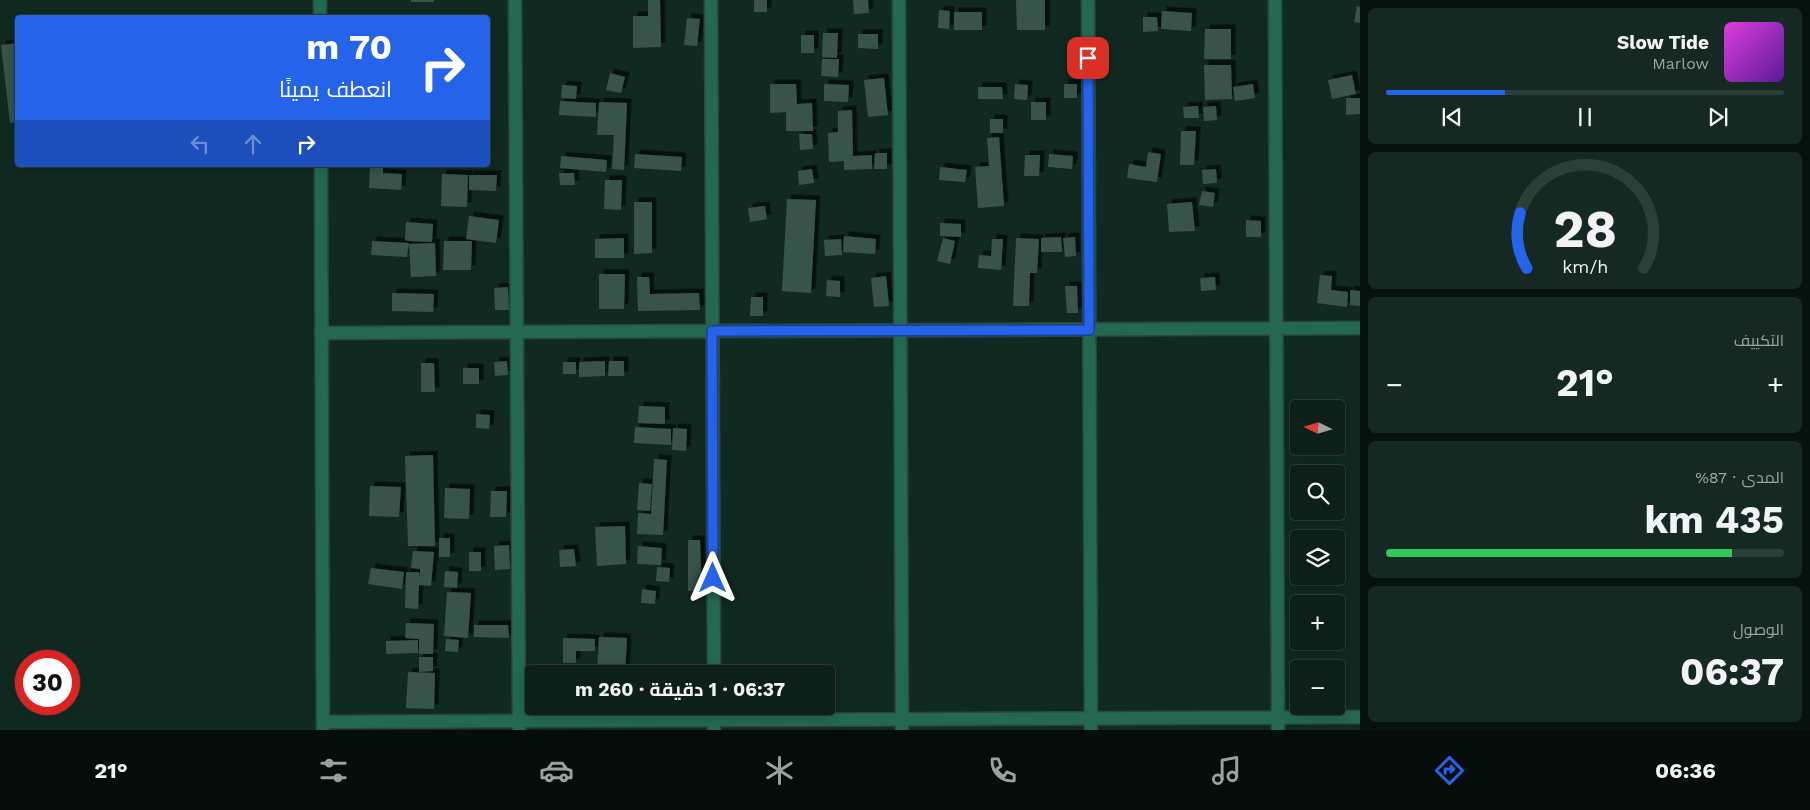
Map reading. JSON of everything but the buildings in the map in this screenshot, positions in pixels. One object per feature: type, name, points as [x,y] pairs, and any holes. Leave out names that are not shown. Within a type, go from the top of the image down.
[{"type":"street","points":[[320,0],[320,15]]},
{"type":"street","points":[[515,0],[518,725]]},
{"type":"street","points":[[711,0],[714,665]]},
{"type":"street","points":[[899,0],[902,724]]},
{"type":"street","points":[[1088,0],[1091,724]]},
{"type":"street","points":[[1275,0],[1278,724]]},
{"type":"street","points":[[321,167],[323,726],[1278,724],[1360,717]]},
{"type":"street","points":[[322,333],[1360,328]]},
{"type":"route","points":[[713,578],[712,331],[1089,330],[1088,58]]}]
